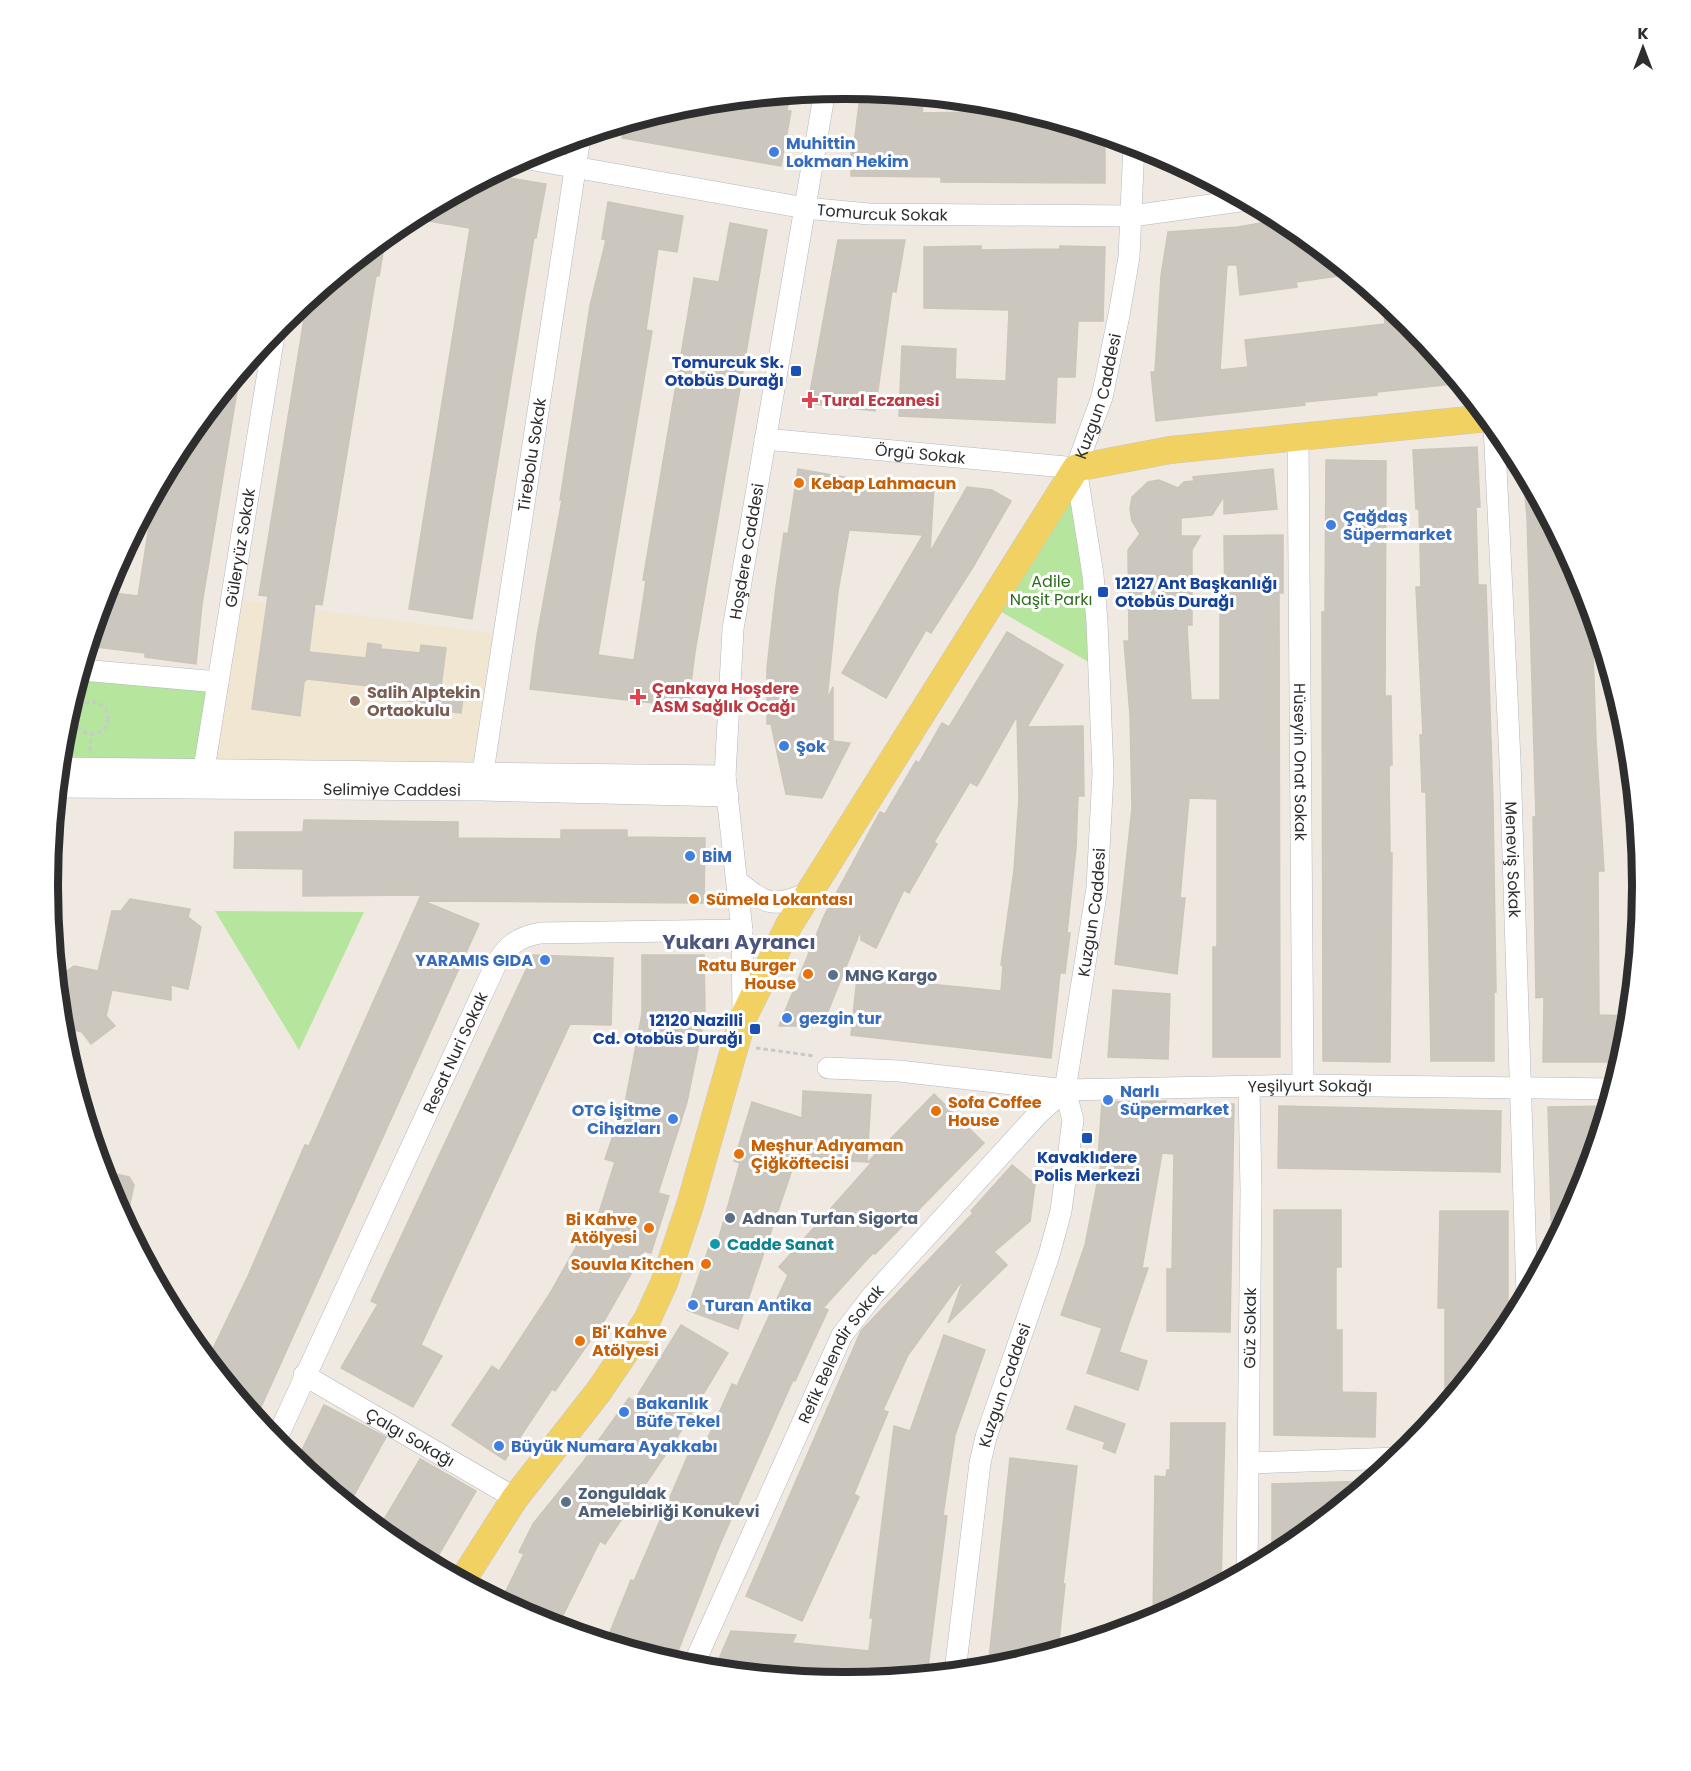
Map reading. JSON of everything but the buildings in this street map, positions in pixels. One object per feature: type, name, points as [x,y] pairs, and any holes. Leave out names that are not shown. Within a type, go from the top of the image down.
[{"type":"main road","points":[[466,1575],[515,1498],[611,1375],[647,1320],[664,1282],[690,1205],[743,1018],[806,894],[1076,468],[1170,450],[1479,419]]},
{"type":"street","name":"Hoşdere Caddesi","points":[[743,1018],[742,930],[727,786],[733,629],[823,99]]},
{"type":"street","name":"Tirebolu Sokak","points":[[483,772],[508,623],[579,145]]},
{"type":"street","name":"Kuzgun Caddesi","points":[[956,1665],[980,1463],[986,1437],[1049,1255],[1061,1210],[1073,1120],[1065,1090],[1097,888],[1103,773],[1096,610],[1076,468],[1095,419],[1109,369],[1129,257],[1134,153]]},
{"type":"street","name":"Tomurcuk Sokak","points":[[539,160],[805,208],[941,216],[1132,216],[1235,202]]},
{"type":"street","name":"Güleryüz Sokak","points":[[204,769],[272,347]]},
{"type":"street","name":"Hüseyin Onat Sokak","points":[[1298,438],[1303,1085]]},
{"type":"street","name":"Örgü Sokak","points":[[765,439],[1076,468]]},
{"type":"street","name":"Meneviş Sokak","points":[[1495,441],[1510,749],[1527,1280]]},
{"type":"street","points":[[88,671],[218,682]]},
{"type":"street","name":"Selimiye Caddesi","points":[[68,768],[483,772],[727,786]]},
{"type":"street","name":"Selimiye Caddesi","points":[[65,787],[482,790],[727,786]]},
{"type":"street","points":[[738,882],[760,899],[771,903],[787,902],[806,894]]},
{"type":"street","name":"Resat Nuri Sokak","points":[[279,1432],[495,966],[509,946],[526,936],[540,933],[742,930]]},
{"type":"street","name":"Yeşilyurt Sokağı","points":[[823,1062],[1065,1090],[1303,1085],[1606,1089]]},
{"type":"street","name":"Güz Sokak","points":[[1247,1562],[1249,1086]]},
{"type":"street","name":"Refik Belendir Sokak","points":[[697,1658],[842,1335],[873,1295],[1038,1114],[1065,1090]]},
{"type":"street","name":"Çalgı Sokağı","points":[[304,1375],[515,1498]]},
{"type":"street","points":[[1249,1463],[1384,1458]]},
{"type":"path","points":[[77,719],[80,729],[91,734],[102,730],[108,719],[107,712],[97,703],[82,705],[78,712]]},
{"type":"path","points":[[735,1047],[823,1062]]},
{"type":"shaded area","name":"Salih Alptekin Ortaokulu","points":[[232,599],[506,635],[483,772],[204,769]]},
{"type":"green space","name":"Adile Naşit Parkı","points":[[1076,468],[1099,668],[989,605]]},
{"type":"green space","points":[[88,671],[218,682],[204,769],[68,768]]},
{"type":"green space","points":[[215,911],[364,912],[299,1050]]},
{"type":"place","name":"Muhittin Lokman Hekim","points":[[774,152]]},
{"type":"place","name":"Tomurcuk Sk. Otobüs Durağı","points":[[796,371]]},
{"type":"place","name":"Tural Eczanesi","points":[[810,400]]},
{"type":"place","name":"Kebap Lahmacun","points":[[799,483]]},
{"type":"place","name":"Çağdaş Süpermarket","points":[[1331,525]]},
{"type":"place","name":"12127 Ant Başkanlığı Otobüs Durağı","points":[[1103,592]]},
{"type":"place","name":"Çankaya Hoşdere ASM Sağlık Ocağı","points":[[638,697]]},
{"type":"place","name":"Salih Alptekin Ortaokulu","points":[[355,701]]},
{"type":"place","name":"Şok","points":[[784,746]]},
{"type":"place","name":"BİM","points":[[690,856]]},
{"type":"place","name":"Sümela Lokantası","points":[[694,899]]},
{"type":"place","name":"YARAMIS GIDA","points":[[545,960]]},
{"type":"place","name":"Ratu Burger House","points":[[808,974]]},
{"type":"place","name":"MNG Kargo","points":[[833,975]]},
{"type":"place","name":"gezgin tur","points":[[787,1018]]},
{"type":"place","name":"12120 Nazilli Cd. Otobüs Durağı","points":[[755,1029]]},
{"type":"place","name":"Narlı Süpermarket","points":[[1108,1100]]},
{"type":"place","name":"Sofa Coffee House","points":[[936,1111]]},
{"type":"place","name":"OTG İşitme Cihazları","points":[[673,1119]]},
{"type":"place","name":"Kavaklıdere Polis Merkezi","points":[[1087,1138]]},
{"type":"place","name":"Meşhur Adıyaman Çiğköftecisi","points":[[739,1154]]},
{"type":"place","name":"Adnan Turfan Sigorta","points":[[730,1218]]},
{"type":"place","name":"Bi Kahve Atölyesi","points":[[649,1228]]},
{"type":"place","name":"Cadde Sanat","points":[[715,1244]]},
{"type":"place","name":"Souvla Kitchen","points":[[706,1264]]},
{"type":"place","name":"Turan Antika","points":[[693,1305]]},
{"type":"place","name":"Bi' Kahve Atölyesi","points":[[580,1341]]},
{"type":"place","name":"Bakanlık Büfe Tekel","points":[[624,1412]]},
{"type":"place","name":"Büyük Numara Ayakkabı","points":[[499,1446]]},
{"type":"place","name":"Zonguldak Amelebirliği Konukevi","points":[[566,1502]]},
{"type":"district","name":"Yukarı Ayrancı","points":[[739,942]]}]
